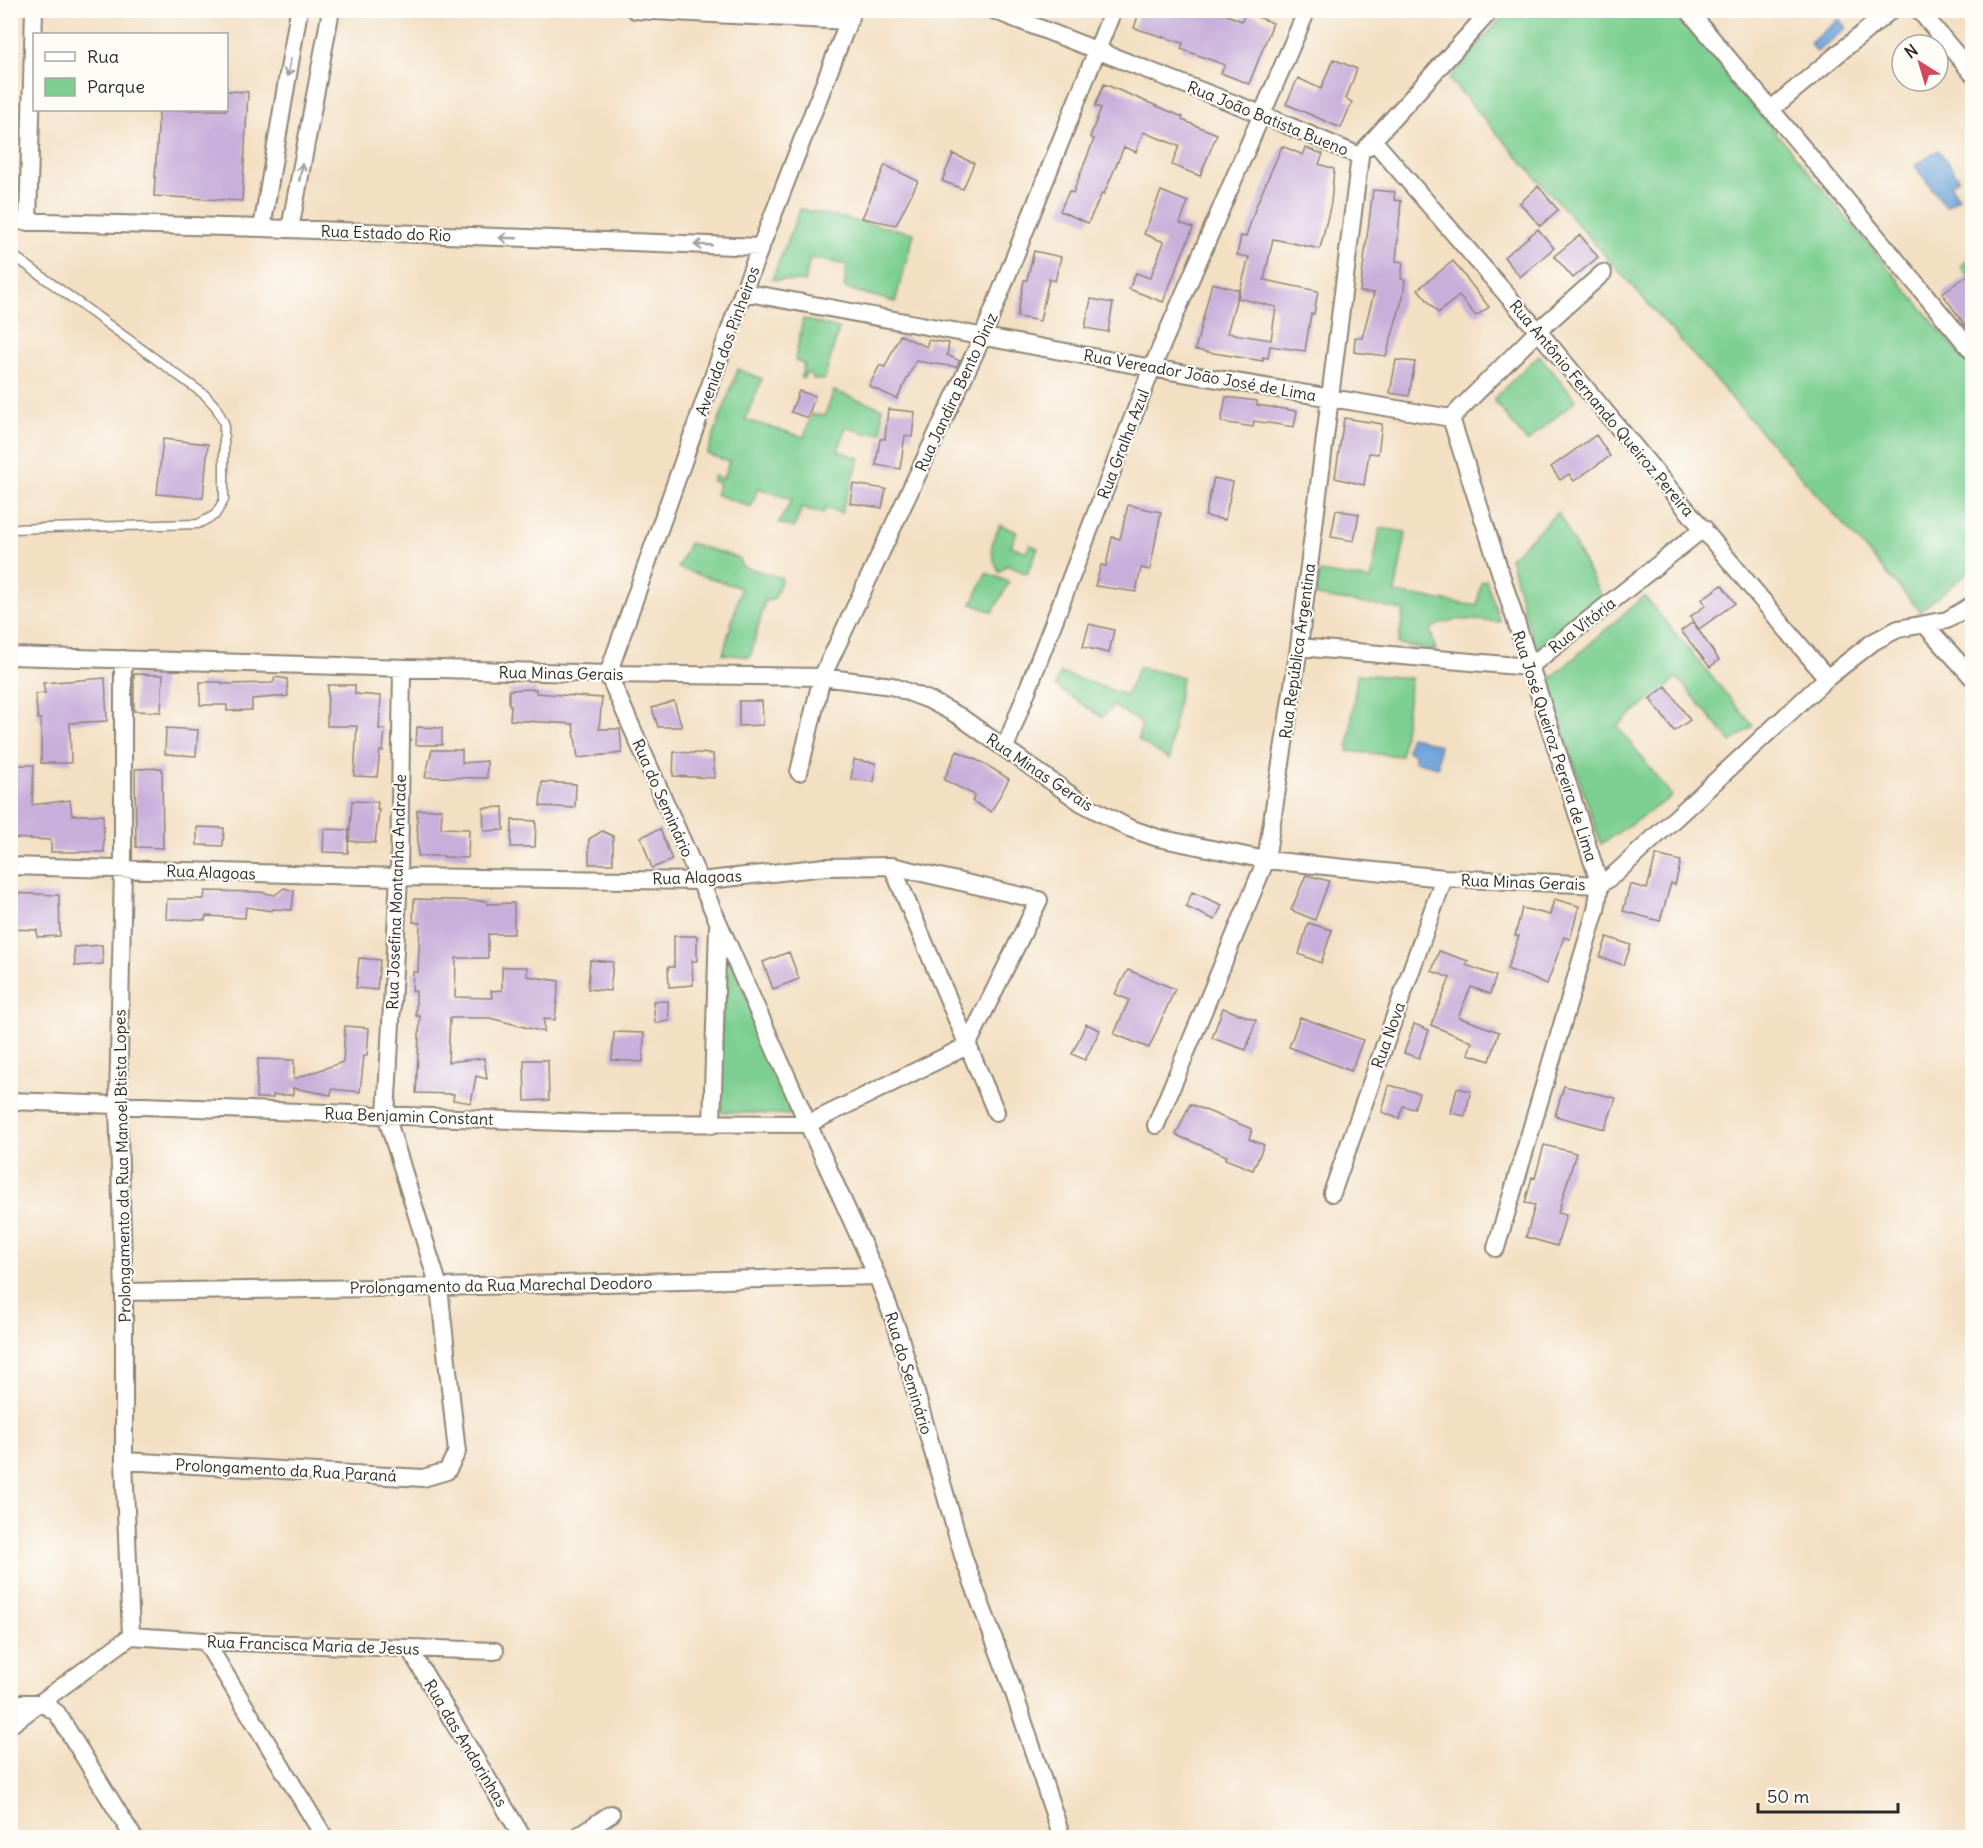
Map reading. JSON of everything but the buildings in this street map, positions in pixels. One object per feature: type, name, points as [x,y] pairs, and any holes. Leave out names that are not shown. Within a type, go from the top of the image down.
[{"type":"street","points":[[19,221],[34,10]]},
{"type":"street","points":[[262,228],[299,10]]},
{"type":"street","points":[[290,230],[331,10]]},
{"type":"street","points":[[635,10],[851,16]]},
{"type":"street","name":"Rua João Batista Bueno","points":[[993,10],[1261,114],[1360,156],[1491,10]]},
{"type":"street","name":"Rua Jandira Bento Diniz","points":[[799,772],[822,677],[983,336],[1113,10]]},
{"type":"street","name":"Rua Gralha Azul","points":[[1005,748],[1152,368],[1307,10]]},
{"type":"street","points":[[1688,10],[1972,351]]},
{"type":"street","points":[[1770,110],[1892,10]]},
{"type":"street","points":[[1919,10],[1972,73]]},
{"type":"street","name":"Avenida dos Pinheiros","points":[[608,674],[743,292],[851,16]]},
{"type":"street","name":"Rua Antônio Fernando Queiroz Pereira","points":[[1373,140],[1538,331],[1827,678]]},
{"type":"street","name":"Rua República Argentina","points":[[1156,1125],[1266,860],[1299,647],[1360,156]]},
{"type":"street","name":"Rua Estado do Rio","points":[[19,221],[761,247]]},
{"type":"street","points":[[1451,418],[1538,331],[1603,273]]},
{"type":"street","name":"Rua Vereador João José de Lima","points":[[743,292],[1152,368],[1451,418]]},
{"type":"street","name":"Rua José Queiroz Pereira de Lima","points":[[1451,418],[1599,885],[1596,910],[1496,1248]]},
{"type":"street","name":"Rua Vitória","points":[[1529,667],[1704,528]]},
{"type":"street","name":"Rua Minas Gerais","points":[[10,656],[608,674],[822,677],[892,686],[929,700],[959,716],[1082,803],[1129,828],[1158,838],[1266,860],[1444,878],[1599,885],[1617,873],[1827,678],[1873,642],[1898,629],[1947,621],[1972,605]]},
{"type":"street","points":[[1925,626],[1972,677]]},
{"type":"street","points":[[1299,647],[1529,667]]},
{"type":"street","name":"Prolongamento da Rua Manoel Btista Lopes","points":[[123,659],[123,869],[118,1105],[124,1292],[124,1461],[131,1636]]},
{"type":"street","name":"Rua Josefina Montanha Andrade","points":[[386,1115],[399,877],[402,668]]},
{"type":"street","name":"Rua do Seminário","points":[[608,674],[877,1276],[898,1331],[964,1559],[1017,1703],[1062,1838]]},
{"type":"street","points":[[892,866],[996,1112]]},
{"type":"street","name":"Rua Alagoas","points":[[10,867],[399,877],[700,881],[825,867],[892,866],[1039,900],[967,1046]]},
{"type":"street","name":"Rua Nova","points":[[1332,1193],[1444,878]]},
{"type":"street","name":"Rua do Seminário","points":[[712,1125],[718,922]]},
{"type":"street","points":[[808,1124],[967,1046]]},
{"type":"street","name":"Rua Benjamin Constant","points":[[10,1101],[589,1123],[808,1124]]},
{"type":"street","points":[[386,1115],[439,1287]]},
{"type":"street","name":"Prolongamento da Rua Marechal Deodoro","points":[[124,1292],[877,1276]]},
{"type":"street","name":"Prolongamento da Rua Paraná","points":[[124,1461],[423,1478],[447,1471],[457,1452],[439,1287]]},
{"type":"street","points":[[10,1725],[131,1636]]},
{"type":"street","name":"Rua Francisca Maria de Jesus","points":[[131,1636],[495,1652]]},
{"type":"street","points":[[205,1641],[325,1838]]},
{"type":"street","name":"Rua das Andorinhas","points":[[409,1648],[523,1838]]},
{"type":"street","points":[[10,1703],[42,1703],[57,1713],[134,1838]]},
{"type":"street","points":[[575,1838],[611,1814]]},
{"type":"lane","points":[[10,253],[205,395],[216,407],[224,423],[224,500],[215,514],[198,524],[10,529]]},
{"type":"green space","points":[[1507,11],[1675,11],[1972,369],[1972,569],[1920,611],[1449,79]]},
{"type":"green space","points":[[800,209],[914,233],[895,302],[844,288],[847,265],[810,258],[805,282],[772,279]]},
{"type":"green space","points":[[1972,256],[1972,280],[1961,266]]},
{"type":"green space","points":[[803,319],[839,329],[824,380],[813,379],[811,374],[805,374],[804,378],[801,378],[804,364],[795,360]]},
{"type":"green space","points":[[1539,355],[1576,400],[1527,442],[1493,399]]},
{"type":"green space","points":[[738,369],[762,379],[745,420],[804,437],[812,414],[825,416],[834,391],[882,408],[882,433],[865,433],[846,427],[838,451],[860,458],[841,513],[825,508],[823,514],[802,507],[794,528],[779,523],[792,499],[758,488],[751,507],[715,494],[719,483],[712,481],[714,476],[723,479],[729,462],[707,454]]},
{"type":"green space","points":[[1558,512],[1603,600],[1535,652],[1510,558]]},
{"type":"green space","points":[[1000,525],[1017,532],[1011,546],[1026,552],[1030,545],[1038,548],[1027,574],[1007,565],[999,572],[993,558],[992,548]]},
{"type":"green space","points":[[1380,528],[1406,532],[1395,593],[1477,606],[1481,582],[1486,580],[1500,622],[1455,620],[1438,625],[1430,630],[1436,651],[1398,644],[1404,610],[1316,596],[1320,572],[1371,580]]},
{"type":"green space","points":[[689,543],[739,558],[741,566],[782,578],[774,599],[765,601],[750,657],[723,654],[741,588],[678,568]]},
{"type":"green space","points":[[986,573],[1009,582],[993,612],[972,604]]},
{"type":"green space","points":[[1644,596],[1753,726],[1731,742],[1678,678],[1617,726],[1672,796],[1601,844],[1547,682]]},
{"type":"green space","points":[[1139,667],[1182,677],[1170,760],[1138,740],[1142,723],[1114,706],[1102,717],[1055,686],[1061,673],[1126,695]]},
{"type":"green space","points":[[1357,674],[1411,678],[1401,756],[1348,751]]},
{"type":"green space","points":[[724,947],[798,1115],[721,1112]]},
{"type":"water","points":[[1839,19],[1846,28],[1817,52],[1810,43]]},
{"type":"water","points":[[1938,150],[1959,178],[1950,185],[1959,197],[1946,207],[1915,166]]},
{"type":"water","points":[[1410,736],[1439,745],[1438,767],[1414,761],[1414,753],[1407,751]]}]
